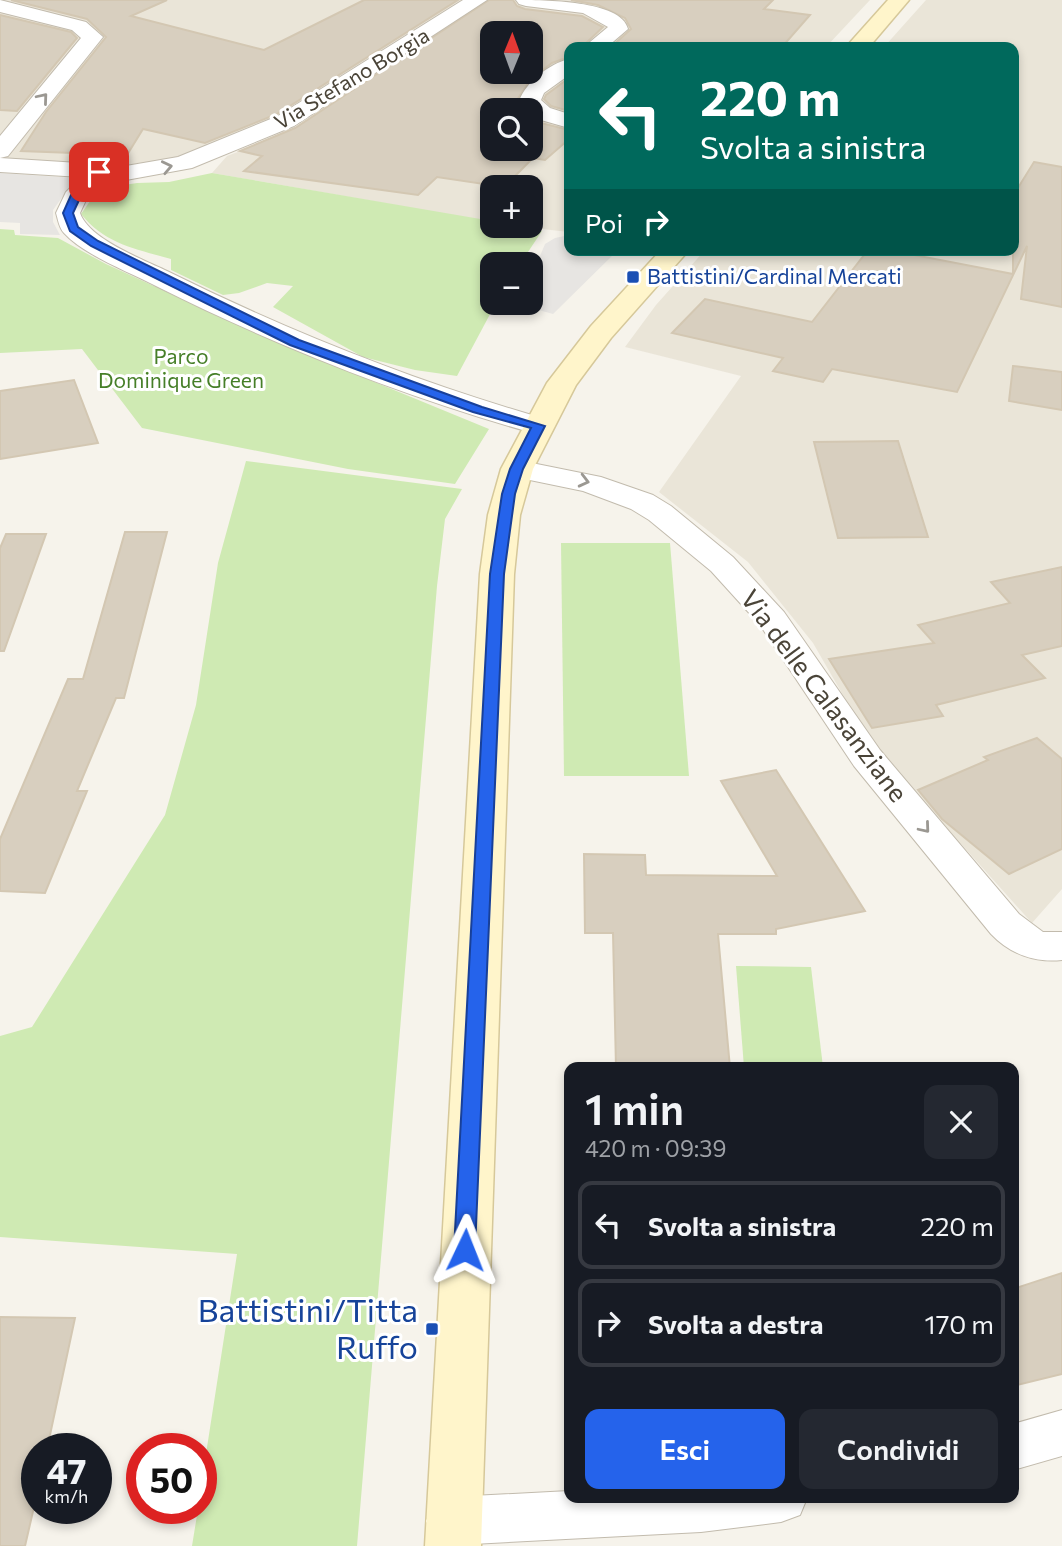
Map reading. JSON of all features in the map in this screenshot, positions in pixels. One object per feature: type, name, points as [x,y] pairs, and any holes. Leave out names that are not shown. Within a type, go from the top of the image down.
[{"type":"main road","points":[[861,42],[899,0]]},
{"type":"main road","points":[[453,1533],[497,574],[504,516],[517,469],[562,383],[579,359],[671,256]]},
{"type":"street","name":"Via Stefano Borgia","points":[[0,165],[126,173],[171,167],[276,127],[477,0]]},
{"type":"street","points":[[526,0],[590,10],[611,18],[618,25],[618,29],[601,42]]},
{"type":"street","points":[[0,6],[79,26],[93,37],[0,151]]},
{"type":"street","points":[[564,69],[534,90],[530,101],[542,113],[564,120]]},
{"type":"street","points":[[99,172],[75,197],[68,213],[74,229],[94,243],[295,342],[477,410],[538,426]]},
{"type":"street","name":"Via delle Calasanziane","points":[[517,469],[590,483],[631,497],[660,513],[722,564],[772,619],[867,758],[1005,924],[1014,934],[1036,946],[1062,946]]},
{"type":"street","points":[[1019,1445],[1062,1433]]},
{"type":"street","points":[[453,1533],[741,1503]]},
{"type":"shaded area","points":[[0,0],[461,0],[265,123],[172,160],[126,167],[0,160]]},
{"type":"shaded area","points":[[498,0],[870,0],[831,42],[564,42],[564,231],[543,229],[543,175],[480,175],[480,220],[212,173],[227,156],[293,131]]},
{"type":"shaded area","points":[[926,0],[1062,0],[1062,889],[1032,923],[962,845],[901,796],[813,643],[748,562],[659,492],[741,376],[625,347],[656,305],[700,256],[1019,256],[1019,42],[888,42]]},
{"type":"shaded area","points":[[0,173],[76,178],[53,210],[53,222],[60,235],[20,234],[20,223],[0,222]]},
{"type":"shaded area","points":[[564,236],[564,256],[612,256],[553,314],[543,311],[542,252],[545,244]]},
{"type":"green space","points":[[212,173],[480,219],[480,238],[537,238],[528,252],[480,252],[480,315],[490,315],[457,376],[415,370],[363,357],[273,307],[293,286],[267,283],[239,293],[223,295],[171,270],[171,259],[111,239],[81,214],[95,194],[105,188],[169,182]]},
{"type":"green space","name":"Parco Dominique Green","points":[[0,229],[14,230],[15,235],[58,238],[106,264],[265,337],[489,429],[455,484],[348,469],[142,428],[82,349],[0,353]]},
{"type":"green space","points":[[246,461],[462,489],[445,519],[437,586],[357,1546],[192,1546],[196,1524],[217,1524],[217,1433],[209,1433],[237,1254],[0,1237],[0,1036],[32,1027],[165,815],[196,705],[218,563]]},
{"type":"green space","points":[[561,543],[670,543],[689,776],[564,776]]},
{"type":"green space","points":[[736,966],[811,967],[822,1062],[744,1062]]},
{"type":"building","points":[[11,0],[167,0],[131,16],[264,50],[364,0],[458,0],[277,114],[205,143],[143,129],[127,155],[21,151],[46,112],[106,37],[87,19]]},
{"type":"building","points":[[489,0],[513,0],[517,6],[525,9],[582,16],[603,27],[587,42],[564,42],[564,59],[543,70],[543,21],[480,21],[480,84],[528,84],[518,98],[480,98],[480,161],[530,161],[516,175],[480,175],[480,183],[437,177],[418,195],[244,171],[262,156],[240,151],[295,128]]},
{"type":"building","points":[[571,0],[773,0],[764,9],[810,15],[786,42],[617,42],[631,29],[625,18],[598,5]]},
{"type":"building","points":[[0,15],[71,32],[77,38],[17,111],[0,110]]},
{"type":"building","points":[[564,82],[564,110],[551,106],[544,99]]},
{"type":"building","points":[[543,124],[564,129],[564,143],[545,160]]},
{"type":"building","points":[[1034,162],[1062,167],[1062,307],[1021,299],[1027,246],[957,392],[832,369],[823,382],[773,371],[783,358],[672,333],[705,299],[812,322],[863,256],[919,256],[1013,274],[1013,256],[1019,256],[1019,186]]},
{"type":"building","points":[[1013,366],[1062,372],[1062,410],[1009,401]]},
{"type":"building","points":[[74,380],[98,443],[0,459],[0,391]]},
{"type":"building","points":[[898,441],[928,537],[838,538],[814,442]]},
{"type":"building","points":[[125,532],[167,532],[124,698],[116,698],[77,791],[87,791],[45,893],[0,891],[0,839],[68,679],[83,679]]},
{"type":"building","points":[[6,534],[46,534],[4,651],[0,651],[0,548]]},
{"type":"building","points":[[1062,567],[1062,646],[1022,655],[1045,678],[936,705],[943,716],[872,728],[829,659],[934,643],[918,625],[1010,603],[991,582]]},
{"type":"building","points":[[1037,738],[1062,759],[1062,849],[1009,874],[942,819],[918,790],[988,760],[984,757]]},
{"type":"building","points":[[776,770],[865,911],[776,929],[776,934],[718,934],[729,1062],[616,1062],[613,933],[585,933],[584,854],[645,855],[646,875],[777,876],[721,781]]},
{"type":"building","points":[[1062,1273],[1062,1374],[1019,1385],[1019,1287]]},
{"type":"building","points":[[0,1317],[75,1318],[50,1433],[21,1433],[21,1524],[30,1524],[25,1546],[0,1546]]},
{"type":"place","name":"Battistini/Cardinal Mercati","points":[[633,277]]},
{"type":"place","name":"Battistini/Titta Ruffo","points":[[432,1329]]},
{"type":"route","points":[[99,172],[75,197],[68,213],[68,219],[74,229],[94,243],[295,342],[477,410],[538,426],[517,469],[509,494],[497,574],[465,1250]]}]
